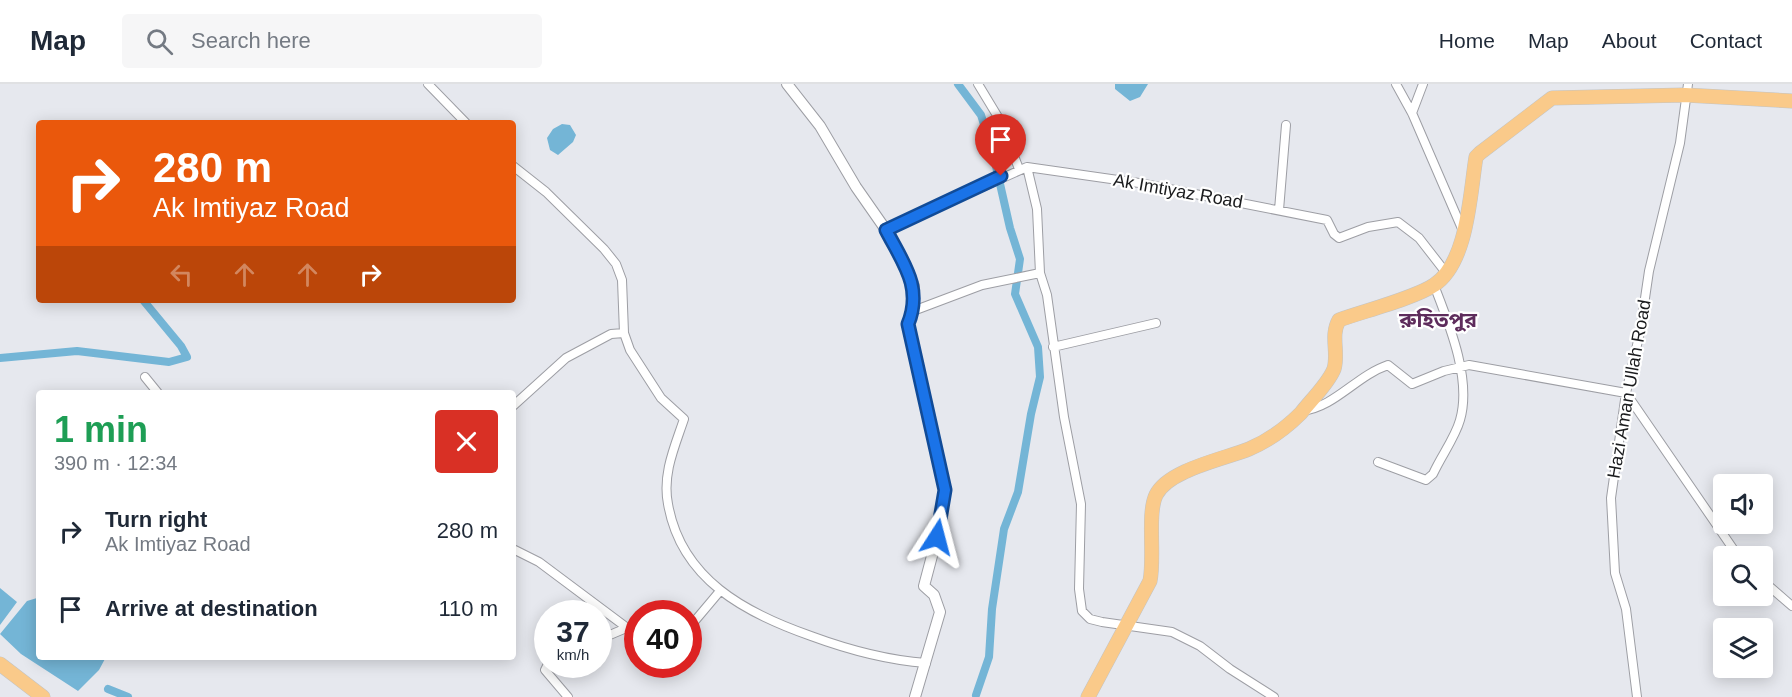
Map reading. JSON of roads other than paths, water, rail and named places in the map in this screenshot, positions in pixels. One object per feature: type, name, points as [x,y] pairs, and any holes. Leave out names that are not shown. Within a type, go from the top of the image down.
[{"type":"main road","points":[[1088,697],[1150,581],[1153,567],[1153,506],[1156,495],[1164,484],[1182,473],[1251,448],[1279,433],[1302,412],[1334,367],[1335,332],[1340,320],[1434,285],[1447,274],[1463,232],[1472,196],[1476,157],[1546,101],[1561,97],[1686,90],[1792,101]]},
{"type":"main road","points":[[0,664],[43,697]]},
{"type":"street","points":[[428,84],[463,120]]},
{"type":"street","points":[[787,84],[820,126],[886,230],[914,286],[913,311],[908,324],[945,490],[924,586],[934,596],[940,612],[915,697]]},
{"type":"street","points":[[978,84],[1001,122],[1037,209],[1040,273],[1050,315],[1053,347],[1081,504],[1079,588],[1082,611],[1090,619],[1172,632],[1200,646],[1266,694],[1274,697]]},
{"type":"street","points":[[1396,84],[1412,113],[1463,232]]},
{"type":"street","points":[[1412,113],[1423,84]]},
{"type":"street","name":"Hazi Aman Ullah Road","points":[[1637,697],[1626,609],[1615,573],[1611,498],[1626,393],[1640,332],[1649,271],[1680,143],[1686,90]]},
{"type":"street","points":[[1279,210],[1286,125]]},
{"type":"street","points":[[516,168],[546,192],[604,249],[616,264],[622,280],[624,333],[630,350],[650,383],[684,419],[667,478],[667,503],[676,535],[690,560],[720,591],[775,623],[859,653],[926,663]]},
{"type":"street","points":[[886,230],[1020,169]]},
{"type":"street","name":"Ak Imtiyaz Road","points":[[1020,169],[1139,183],[1327,220],[1334,234],[1339,238],[1368,227],[1398,222],[1419,238],[1447,274]]},
{"type":"street","points":[[913,311],[948,297],[1010,278],[1040,273]]},
{"type":"street","points":[[1378,462],[1426,480],[1433,474],[1460,422],[1464,380],[1455,344],[1434,285]]},
{"type":"street","points":[[1053,347],[1156,323]]},
{"type":"street","points":[[516,403],[566,358],[611,334],[624,333]]},
{"type":"street","points":[[1302,412],[1323,407],[1349,386],[1388,365],[1412,384],[1469,364],[1626,393],[1731,546]]},
{"type":"street","points":[[145,376],[157,390]]},
{"type":"street","points":[[516,551],[558,576],[624,628],[612,634]]},
{"type":"street","points":[[1773,590],[1792,606]]},
{"type":"street","points":[[702,612],[720,591]]},
{"type":"street","points":[[550,678],[568,697]]},
{"type":"water","points":[[1115,84],[1148,84],[1140,97],[1130,101],[1115,89]]},
{"type":"water","points":[[562,124],[570,125],[576,135],[573,142],[558,155],[550,150],[547,138],[553,129]]},
{"type":"water","points":[[0,588],[17,602],[0,625]]},
{"type":"water","points":[[36,598],[36,660],[104,660],[99,670],[78,691],[21,654],[0,634],[27,601]]},
{"type":"waterway","points":[[958,84],[981,115],[993,153],[1010,228],[1020,259],[1015,294],[1038,347],[1040,377],[1031,414],[1018,492],[1004,529],[992,609],[989,657],[976,695]]},
{"type":"waterway","points":[[0,358],[77,351],[169,362],[187,357],[181,346],[145,303]]},
{"type":"waterway","points":[[108,689],[128,697]]},
{"type":"district","name":"রুহিতপুর","points":[[1438,319]]}]
